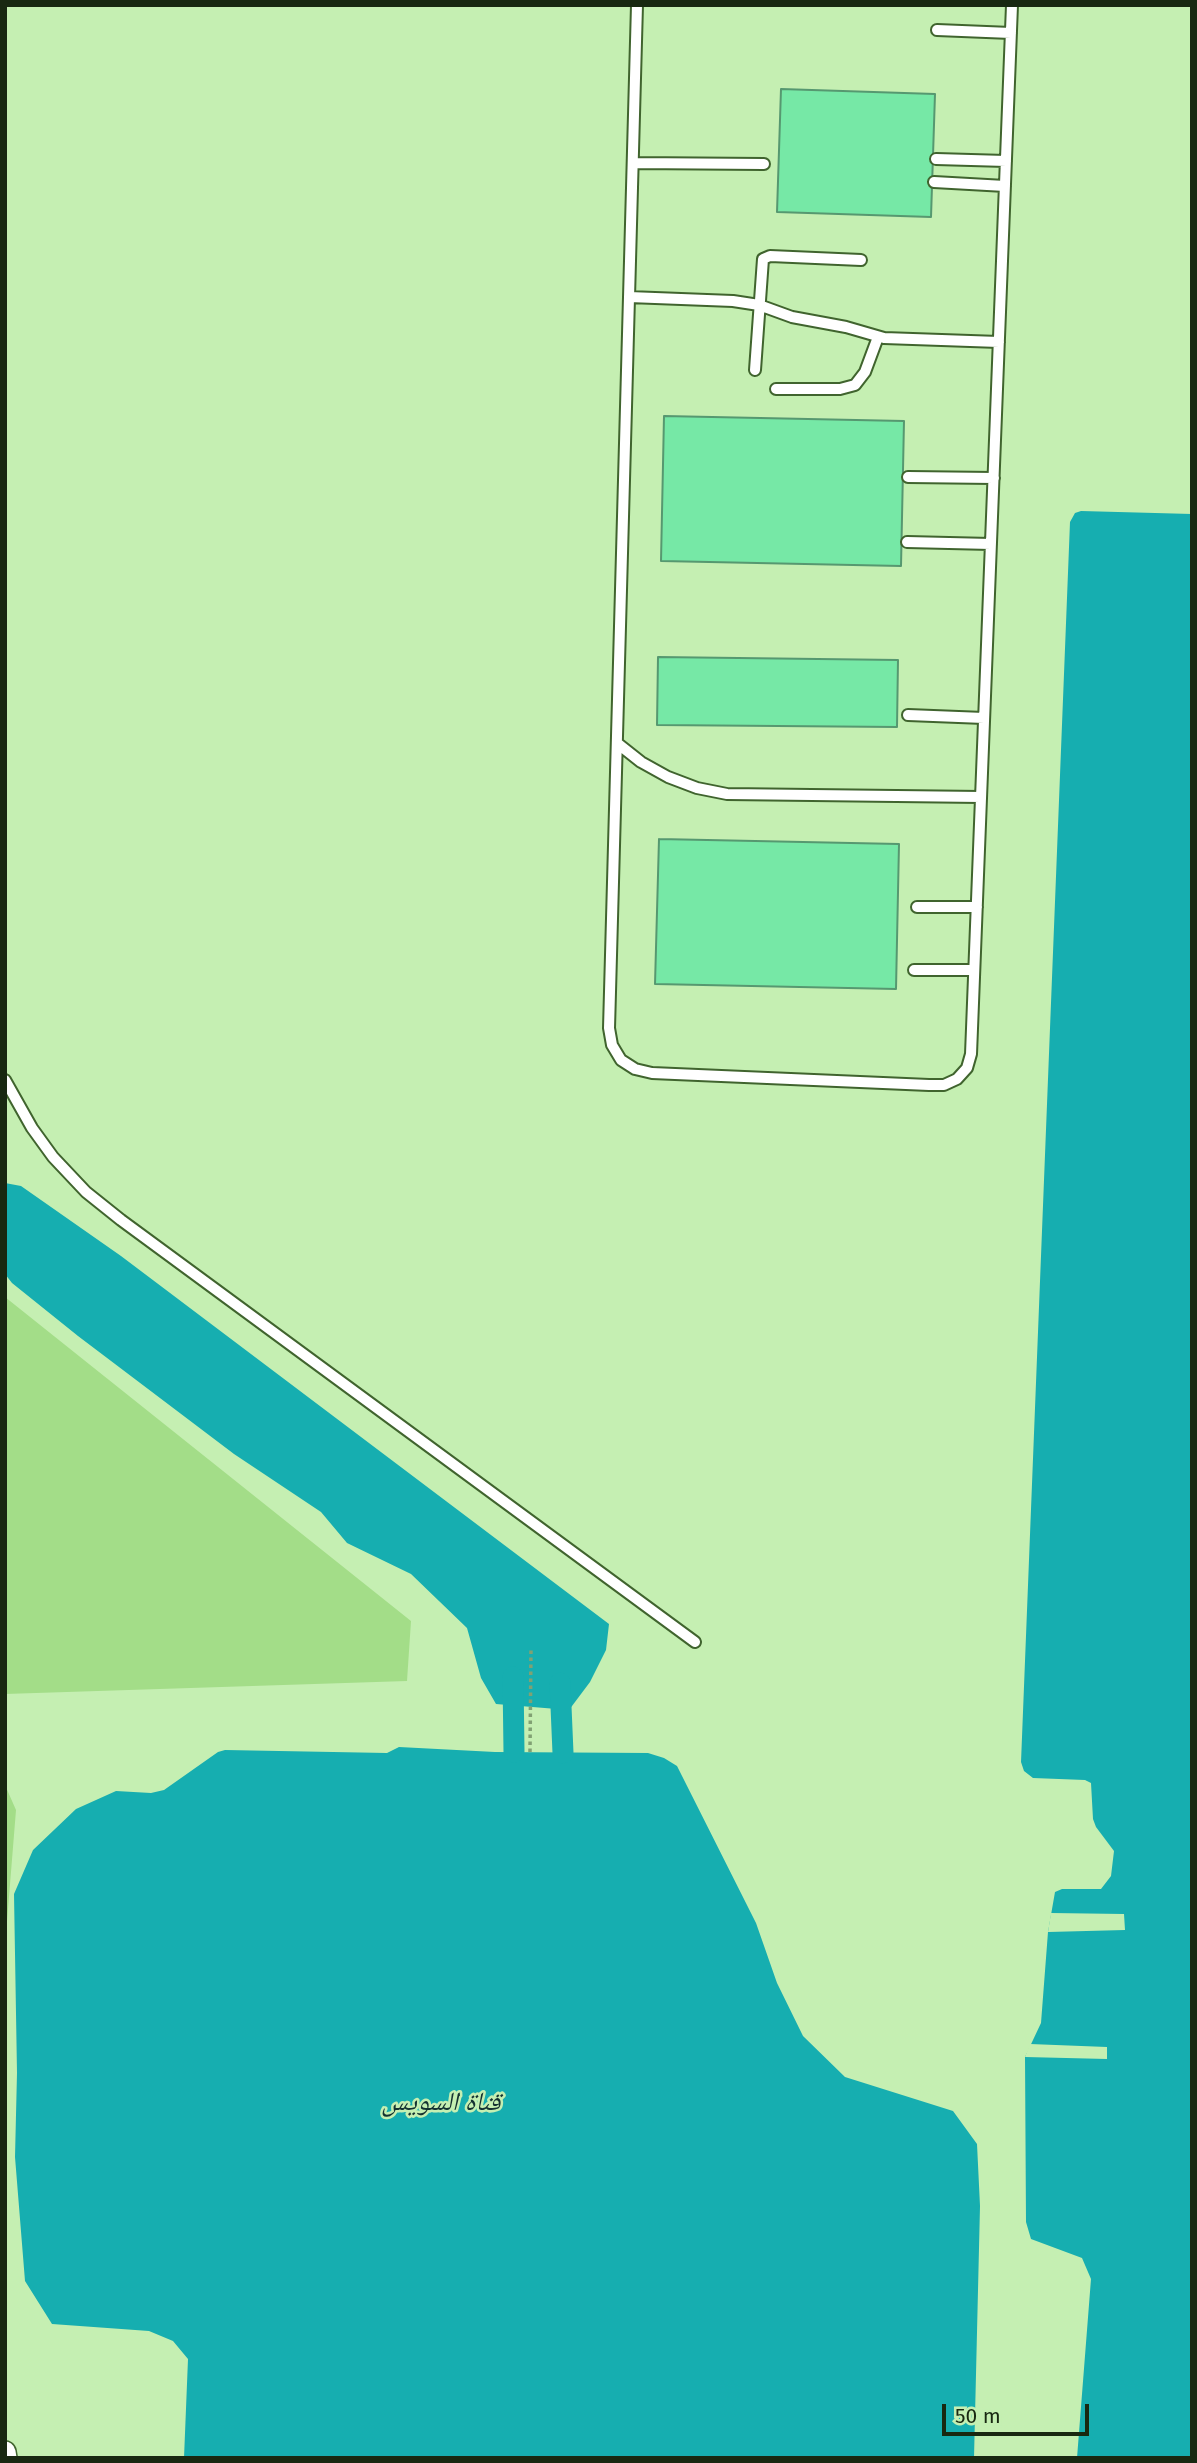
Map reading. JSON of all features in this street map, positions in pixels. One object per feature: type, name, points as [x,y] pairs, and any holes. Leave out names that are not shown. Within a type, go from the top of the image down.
[{"type":"street","points":[[5,2452],[6,2458]]},
{"type":"lane","points":[[637,5],[609,1028],[612,1045],[621,1059],[635,1069],[680,1074],[944,1085],[957,1079],[967,1068],[971,1054],[1012,5]]},
{"type":"lane","points":[[937,30],[1011,33]]},
{"type":"lane","points":[[936,159],[1006,161]]},
{"type":"lane","points":[[633,163],[764,164]]},
{"type":"lane","points":[[934,182],[1005,186]]},
{"type":"lane","points":[[755,370],[761,262],[766,256],[862,260]]},
{"type":"lane","points":[[629,297],[733,301],[759,305],[792,317],[846,327],[878,337],[999,342]]},
{"type":"lane","points":[[776,389],[839,389],[855,384],[865,372],[878,337]]},
{"type":"lane","points":[[908,477],[994,478]]},
{"type":"lane","points":[[907,542],[991,544]]},
{"type":"lane","points":[[908,715],[984,718]]},
{"type":"lane","points":[[617,743],[668,778],[727,794],[981,797]]},
{"type":"lane","points":[[917,907],[976,907]]},
{"type":"lane","points":[[915,970],[974,970]]},
{"type":"lane","points":[[5,1080],[32,1128],[53,1157],[86,1192],[695,1642]]},
{"type":"path","points":[[530,1752],[531,1650]]},
{"type":"green space","points":[[5,1297],[411,1621],[407,1681],[5,1694]]},
{"type":"green space","points":[[5,1785],[16,1810],[5,1946]]},
{"type":"water","points":[[1075,513],[1192,514],[1192,2458],[1077,2458],[1091,2279],[1082,2258],[1031,2239],[1026,2222],[1025,2057],[1041,2023],[1048,1932],[1055,1892],[1062,1889],[1101,1889],[1111,1876],[1114,1851],[1093,1819],[1091,1783],[1085,1780],[1033,1778],[1024,1771],[1021,1762],[1070,522]]},
{"type":"water","points":[[5,1183],[21,1186],[121,1256],[609,1624],[606,1650],[590,1682],[569,1710],[496,1704],[481,1678],[467,1628],[411,1574],[347,1543],[321,1512],[234,1454],[12,1283],[5,1274]]},
{"type":"water","name":"قناة السويس","points":[[399,1747],[495,1752],[648,1753],[677,1766],[756,1923],[777,1983],[803,2036],[845,2077],[953,2111],[977,2144],[980,2206],[974,2458],[184,2458],[188,2359],[173,2341],[149,2331],[52,2324],[25,2281],[15,2157],[17,2073],[14,1894],[33,1850],[76,1809],[116,1791],[151,1793],[164,1790],[218,1752],[225,1750],[387,1753]]},
{"type":"pier","points":[[1051,1913],[1124,1914],[1125,1930],[1048,1932]]},
{"type":"pier","points":[[1030,2044],[1107,2047],[1107,2059],[1025,2057]]},
{"type":"building","points":[[781,89],[935,94],[931,217],[777,212]]},
{"type":"building","points":[[664,416],[904,421],[901,566],[661,561]]},
{"type":"building","points":[[658,657],[898,660],[897,727],[657,725]]},
{"type":"building","points":[[659,839],[899,844],[896,989],[655,984]]},
{"type":"waterway","points":[[513,1677],[514,1752]]},
{"type":"waterway","points":[[560,1683],[563,1753]]}]
